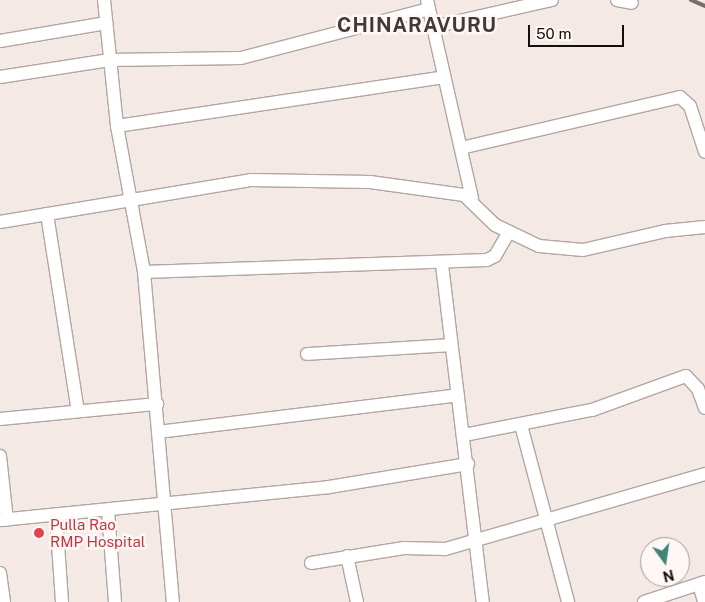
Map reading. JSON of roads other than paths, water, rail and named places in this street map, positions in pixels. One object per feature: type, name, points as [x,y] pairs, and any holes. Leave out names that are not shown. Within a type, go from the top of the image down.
[{"type":"street","points":[[104,0],[117,126],[132,198],[144,272],[158,404],[162,504],[173,602]]},
{"type":"street","points":[[433,27],[552,0]]},
{"type":"street","points":[[617,0],[632,3]]},
{"type":"street","points":[[0,77],[110,60],[258,55],[428,5],[472,198],[487,220],[539,246],[583,250],[665,231],[705,227]]},
{"type":"street","points":[[0,41],[106,23]]},
{"type":"street","points":[[117,126],[444,77]]},
{"type":"street","points":[[461,148],[680,97],[690,106],[705,152]]},
{"type":"street","points":[[0,222],[132,198],[251,180],[370,182],[472,198]]},
{"type":"street","points":[[47,214],[78,411]]},
{"type":"street","points":[[144,272],[442,265],[495,256],[509,232]]},
{"type":"street","points":[[442,265],[450,345],[478,541],[483,602]]},
{"type":"street","points":[[307,354],[450,345]]},
{"type":"street","points":[[464,435],[521,426],[592,410],[686,376],[698,389],[705,408]]},
{"type":"street","points":[[158,432],[458,395]]},
{"type":"street","points":[[0,419],[158,404]]},
{"type":"street","points":[[521,426],[568,602]]},
{"type":"street","points":[[0,456],[4,520],[108,511],[329,487],[468,464]]},
{"type":"street","points":[[311,562],[404,548],[446,549],[547,522],[705,474]]},
{"type":"street","points":[[108,511],[115,602]]},
{"type":"street","points":[[56,516],[62,602]]},
{"type":"street","points":[[346,556],[358,602]]},
{"type":"street","points":[[0,577],[4,602]]},
{"type":"street","points":[[644,602],[657,600],[702,583],[704,602]]},
{"type":"railway","points":[[691,0],[705,6]]},
{"type":"place","name":"Pulla Rao RMP Hospital","points":[[39,533]]},
{"type":"district","name":"CHINARAVURU","points":[[417,25]]}]
